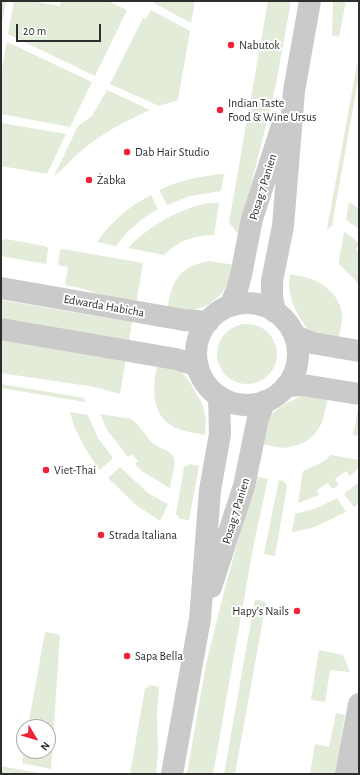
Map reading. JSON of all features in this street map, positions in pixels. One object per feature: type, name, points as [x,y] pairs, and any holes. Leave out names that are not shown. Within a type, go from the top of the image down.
[{"type":"street","name":"Posag 7 Panien","points":[[275,312],[272,297],[272,282],[283,226],[294,91],[310,1]]},
{"type":"street","name":"Posag 7 Panien","points":[[230,306],[237,290],[241,275],[252,219],[294,91]]},
{"type":"street","name":"Edwarda Habicha","points":[[1,288],[184,320],[208,322]]},
{"type":"street","points":[[240,303],[256,304],[275,312],[287,322],[295,336],[297,346],[297,362],[292,377],[286,386],[278,394],[265,401],[254,404],[228,401],[219,396],[204,381],[198,366],[196,350],[202,330],[220,311],[240,303]]},
{"type":"street","points":[[1,329],[176,359],[198,366]]},
{"type":"street","points":[[295,336],[312,343],[359,351]]},
{"type":"street","points":[[286,386],[303,385],[359,394]]},
{"type":"street","name":"Posag 7 Panien","points":[[172,774],[200,618],[210,490],[220,434],[219,396]]},
{"type":"street","name":"Posag 7 Panien","points":[[200,618],[244,486],[258,418],[265,401]]},
{"type":"street","points":[[346,774],[359,704]]},
{"type":"green space","points":[[1,1],[6,1],[1,28]]},
{"type":"green space","points":[[14,1],[31,1],[60,6],[61,1],[108,1],[127,10],[95,76],[8,34]]},
{"type":"green space","points":[[155,1],[195,1],[191,23],[154,3]]},
{"type":"green space","points":[[268,1],[291,1],[275,89],[247,201],[241,234],[237,233],[229,222]]},
{"type":"green space","points":[[333,1],[346,1],[339,37],[332,35]]},
{"type":"green space","points":[[151,10],[190,31],[178,100],[159,106],[110,84],[143,18],[146,19]]},
{"type":"green space","points":[[7,42],[92,82],[70,127],[1,114],[1,73]]},
{"type":"green space","points":[[357,64],[359,67],[359,75],[332,226],[327,229]]},
{"type":"green space","points":[[107,90],[150,110],[105,133],[78,154],[54,176],[78,126],[92,116]]},
{"type":"green space","points":[[1,123],[66,134],[47,174],[1,166]]},
{"type":"green space","points":[[224,174],[221,191],[190,196],[167,205],[159,190],[191,179]]},
{"type":"green space","points":[[151,195],[158,209],[135,225],[116,246],[97,242],[108,228],[121,216],[135,204]]},
{"type":"green space","points":[[349,202],[359,209],[359,229],[346,220]]},
{"type":"green space","points":[[207,203],[219,203],[214,235],[200,236],[187,240],[175,246],[164,255],[128,248],[154,226],[164,220],[185,210]]},
{"type":"green space","points":[[344,231],[359,243],[356,249],[359,252],[359,287],[355,280],[339,264]]},
{"type":"green space","points":[[6,239],[45,246],[48,248],[46,264],[1,256],[2,241]]},
{"type":"green space","points":[[63,249],[143,263],[136,305],[65,285],[68,267],[60,266],[58,263],[60,250]]},
{"type":"green space","points":[[209,261],[235,265],[230,281],[221,294],[215,300],[201,308],[192,310],[167,310],[174,283],[183,271],[190,267]]},
{"type":"green space","points":[[290,274],[319,282],[334,295],[342,312],[342,322],[338,343],[310,332],[306,327],[295,310],[291,299],[289,287]]},
{"type":"green space","points":[[1,300],[132,322],[129,341],[1,319]]},
{"type":"green space","points":[[247,324],[264,329],[272,337],[277,354],[272,371],[264,379],[247,384],[230,379],[222,371],[217,354],[222,337],[230,329]]},
{"type":"green space","points":[[1,338],[126,358],[120,394],[95,387],[1,373]]},
{"type":"green space","points":[[158,361],[180,370],[189,381],[203,405],[206,420],[205,435],[178,429],[168,423],[162,416],[157,408],[154,390]]},
{"type":"green space","points":[[1,384],[84,398],[85,402],[1,388]]},
{"type":"green space","points":[[307,394],[329,394],[322,423],[314,435],[301,444],[285,448],[260,444],[267,423],[273,413],[287,403]]},
{"type":"green space","points":[[359,403],[359,436],[353,435]]},
{"type":"green space","points":[[70,412],[88,415],[98,438],[113,458],[100,470],[86,450],[78,435]]},
{"type":"green space","points":[[100,414],[131,419],[138,424],[156,446],[173,455],[174,464],[170,488],[143,472],[135,464],[138,461],[132,454],[128,457],[107,430]]},
{"type":"green space","points":[[331,455],[359,460],[359,468],[350,476],[346,471],[335,479],[339,485],[332,489],[328,483],[317,490],[319,495],[298,503],[303,471],[323,462]]},
{"type":"green space","points":[[190,464],[199,466],[189,520],[180,519],[176,514],[184,467]]},
{"type":"green space","points":[[120,467],[149,494],[168,504],[160,521],[136,505],[108,478]]},
{"type":"green space","points":[[253,476],[268,479],[254,543],[213,774],[187,774],[206,664],[248,505]]},
{"type":"green space","points":[[279,480],[284,481],[287,486],[275,556],[264,554]]},
{"type":"green space","points":[[359,482],[359,503],[354,507],[344,494]]},
{"type":"green space","points":[[337,498],[346,512],[312,528],[292,532],[295,514],[317,508]]},
{"type":"green space","points":[[255,599],[266,602],[235,774],[224,774]]},
{"type":"green space","points":[[45,632],[60,635],[54,719],[29,719]]},
{"type":"green space","points":[[319,650],[343,655],[350,672],[330,670],[325,702],[311,700]]},
{"type":"green space","points":[[151,685],[159,687],[157,714],[158,753],[156,774],[130,774],[145,689]]},
{"type":"green space","points":[[336,713],[345,715],[335,774],[310,774],[315,744],[329,747]]},
{"type":"green space","points":[[23,759],[52,759],[51,769],[22,763]]},
{"type":"green space","points":[[1,766],[44,774],[1,774]]},
{"type":"place","name":"Nabutok","points":[[231,45]]},
{"type":"place","name":"Indian Taste Food & Wine Ursus","points":[[220,110]]},
{"type":"place","name":"Dab Hair Studio","points":[[127,152]]},
{"type":"place","name":"Żabka","points":[[89,180]]},
{"type":"place","name":"Viet-Thai","points":[[46,470]]},
{"type":"place","name":"Strada Italiana","points":[[101,535]]},
{"type":"place","name":"Hapy’s Nails","points":[[297,611]]},
{"type":"place","name":"Sapa Bella","points":[[127,656]]}]
